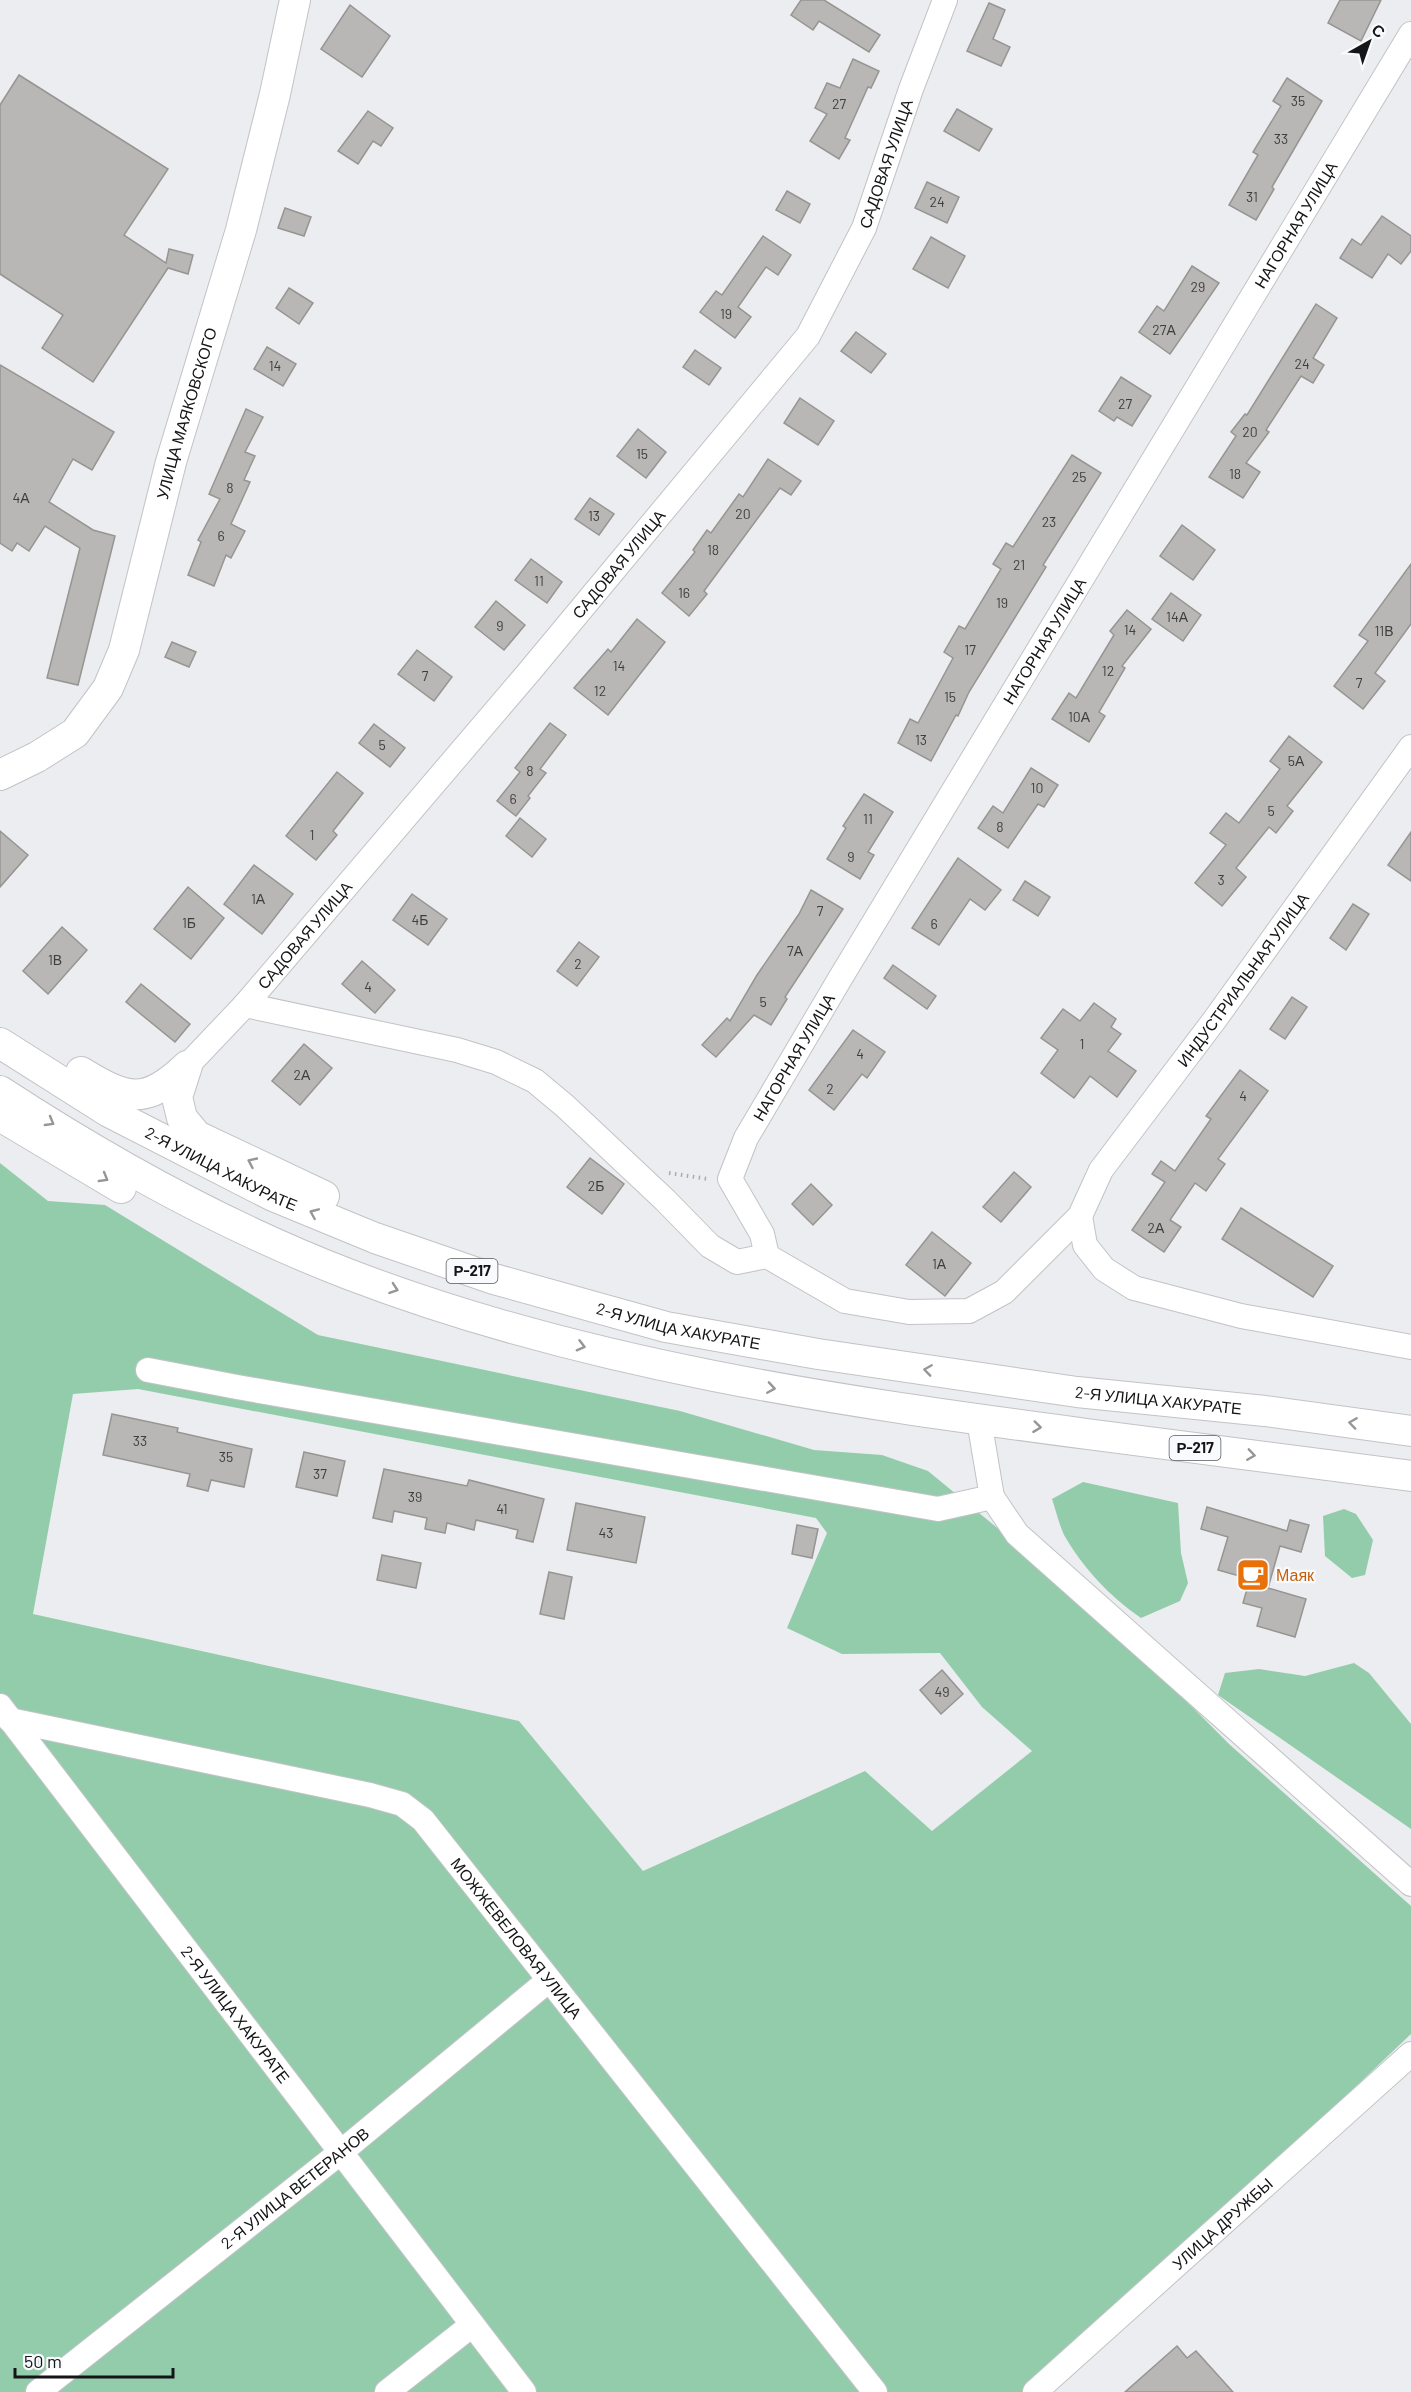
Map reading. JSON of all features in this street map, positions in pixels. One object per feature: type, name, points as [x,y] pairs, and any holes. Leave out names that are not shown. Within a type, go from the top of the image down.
[{"type":"main road","name":"УЛИЦА МАЯКОВСКОГО","points":[[0,775],[37,757],[75,733],[108,688],[124,650],[171,462],[243,219],[275,94],[295,0]]},
{"type":"main road","points":[[0,1021],[110,1090],[197,1136],[368,1215],[589,1294],[740,1341]]},
{"type":"main road","name":"2-Я УЛИЦА ХАКУРАТЕ","points":[[0,1043],[109,1112],[273,1196],[375,1238],[494,1279],[666,1328],[818,1354],[1077,1392],[1404,1428]]},
{"type":"main road","points":[[110,1090],[128,1095],[143,1095],[160,1088],[187,1066]]},
{"type":"main road","points":[[187,1066],[177,1097],[182,1118],[197,1136]]},
{"type":"main road","name":"Р-217","points":[[0,1092],[123,1166],[218,1218],[349,1274],[489,1322],[614,1355],[755,1385],[978,1420],[1411,1476]]},
{"type":"main road","points":[[0,1116],[126,1191],[220,1236],[349,1274]]},
{"type":"street","name":"САДОВАЯ УЛИЦА","points":[[187,1066],[245,1005],[529,672],[808,336],[864,228],[911,89],[945,0]]},
{"type":"street","name":"НАГОРНАЯ УЛИЦА","points":[[730,1179],[746,1138],[841,977],[1411,34]]},
{"type":"street","name":"ИНДУСТРИАЛЬНАЯ УЛИЦА","points":[[1080,1216],[1101,1170],[1213,1022],[1411,747]]},
{"type":"street","points":[[245,1005],[457,1050],[496,1062],[534,1082],[565,1106],[665,1200],[710,1246],[737,1262],[767,1256],[845,1301],[909,1312],[969,1311],[1004,1292],[1080,1216]]},
{"type":"street","points":[[730,1179],[762,1234],[767,1256]]},
{"type":"street","points":[[1080,1216],[1085,1245],[1104,1269],[1134,1288],[1241,1316],[1411,1347]]},
{"type":"street","points":[[148,1370],[938,1509],[992,1497]]},
{"type":"street","points":[[978,1420],[992,1497],[1017,1534],[1411,1884]]},
{"type":"street","name":"МОЖЖЕВЕЛОВАЯ УЛИЦА","points":[[5,1713],[370,1795],[402,1804],[423,1820],[874,2392]]},
{"type":"street","name":"2-Я УЛИЦА ХАКУРАТЕ","points":[[5,1713],[524,2392]]},
{"type":"street","name":"2-Я УЛИЦА ВЕТЕРАНОВ","points":[[38,2392],[341,2152],[549,1980]]},
{"type":"street","name":"УЛИЦА ДРУЖБЫ","points":[[1035,2392],[1411,2054]]},
{"type":"street","points":[[387,2392],[472,2325]]},
{"type":"path","points":[[664,1172],[706,1179],[730,1179]]},
{"type":"green space","points":[[0,1163],[48,1201],[105,1205],[318,1335],[680,1411],[814,1450],[882,1455],[928,1471],[1091,1605],[1229,1744],[1411,1906],[1411,2034],[1151,2281],[1022,2392],[0,2392]],"holes":[[[138,1389],[816,1518],[827,1533],[787,1628],[842,1654],[940,1653],[982,1707],[1032,1751],[932,1831],[865,1771],[643,1871],[519,1721],[33,1614],[73,1394]]]},
{"type":"green space","points":[[1083,1482],[1178,1503],[1181,1553],[1188,1583],[1180,1601],[1141,1618],[1119,1601],[1089,1570],[1064,1535],[1052,1499]]},
{"type":"green space","points":[[1344,1509],[1356,1514],[1373,1540],[1365,1575],[1352,1578],[1325,1556],[1323,1516]]},
{"type":"green space","points":[[1354,1663],[1369,1673],[1411,1724],[1411,1829],[1218,1695],[1225,1673],[1259,1669],[1305,1676]]},
{"type":"building","points":[[801,0],[824,0],[880,35],[869,52],[819,21],[813,30],[791,15]]},
{"type":"building","points":[[1340,0],[1381,0],[1361,41],[1328,23]]},
{"type":"building","points":[[989,3],[1005,10],[993,39],[1010,47],[1001,66],[967,51]]},
{"type":"building","points":[[350,5],[390,36],[362,77],[321,49]]},
{"type":"building","points":[[853,59],[879,71],[871,88],[868,87],[845,138],[850,140],[839,159],[810,141],[827,114],[815,108],[827,83],[840,88]]},
{"type":"building","points":[[19,75],[168,169],[124,235],[166,263],[169,249],[193,255],[188,274],[168,268],[93,382],[42,348],[63,315],[0,274],[0,105]]},
{"type":"building","points":[[1287,78],[1322,101],[1272,187],[1274,189],[1256,220],[1229,205],[1258,155],[1253,152],[1281,106],[1273,101]]},
{"type":"building","points":[[957,109],[992,129],[979,151],[944,131]]},
{"type":"building","points":[[368,111],[393,128],[381,146],[373,141],[358,164],[338,151]]},
{"type":"building","points":[[927,182],[959,197],[947,223],[915,208]]},
{"type":"building","points":[[787,191],[810,204],[800,223],[776,210]]},
{"type":"building","points":[[285,208],[311,217],[304,236],[278,228]]},
{"type":"building","points":[[1382,216],[1411,236],[1411,251],[1401,264],[1388,254],[1372,278],[1340,258],[1352,239],[1361,245]]},
{"type":"building","points":[[763,236],[791,255],[778,275],[766,267],[738,307],[751,317],[735,338],[700,312],[716,291],[722,295]]},
{"type":"building","points":[[931,237],[965,256],[948,288],[913,269]]},
{"type":"building","points":[[1192,266],[1219,283],[1170,354],[1139,332],[1157,306],[1164,311]]},
{"type":"building","points":[[289,288],[313,303],[299,324],[276,308]]},
{"type":"building","points":[[1316,304],[1337,318],[1313,358],[1324,365],[1313,383],[1301,376],[1266,430],[1269,432],[1246,463],[1260,472],[1243,498],[1209,477],[1236,436],[1231,432],[1245,414],[1247,415]]},
{"type":"building","points":[[856,332],[886,354],[871,373],[841,351]]},
{"type":"building","points":[[267,347],[296,364],[283,386],[254,369]]},
{"type":"building","points":[[695,350],[721,368],[709,385],[683,367]]},
{"type":"building","points":[[0,365],[114,432],[92,470],[73,459],[49,502],[93,530],[115,536],[78,685],[47,678],[80,548],[45,526],[29,551],[17,543],[12,551],[0,543]]},
{"type":"building","points":[[1121,377],[1151,396],[1132,426],[1117,417],[1114,421],[1099,411]]},
{"type":"building","points":[[800,398],[834,421],[818,445],[784,423]]},
{"type":"building","points":[[246,409],[263,417],[245,452],[255,456],[244,480],[250,482],[231,524],[245,531],[231,558],[226,555],[214,586],[188,575],[201,542],[198,540],[220,499],[209,494]]},
{"type":"building","points":[[638,429],[666,452],[646,478],[617,456]]},
{"type":"building","points":[[1072,455],[1101,473],[1043,565],[1046,567],[969,692],[958,716],[956,715],[931,761],[898,743],[910,719],[918,723],[953,658],[944,652],[959,626],[965,629],[1001,569],[993,564],[1006,543],[1013,547]]},
{"type":"building","points":[[768,459],[801,481],[791,495],[780,488],[704,591],[707,594],[689,616],[662,593],[695,552],[693,550],[707,530],[711,533],[739,494],[743,497]]},
{"type":"building","points":[[590,498],[614,514],[599,535],[575,519]]},
{"type":"building","points":[[1182,525],[1215,550],[1193,580],[1160,556]]},
{"type":"building","points":[[531,559],[562,582],[547,603],[515,580]]},
{"type":"building","points":[[1411,564],[1411,624],[1375,673],[1385,681],[1363,709],[1334,686],[1368,641],[1359,635]]},
{"type":"building","points":[[1171,593],[1201,615],[1183,641],[1152,619]]},
{"type":"building","points":[[496,601],[525,625],[504,650],[475,627]]},
{"type":"building","points":[[1127,610],[1151,629],[1122,666],[1125,668],[1099,712],[1105,716],[1089,742],[1052,719],[1069,693],[1076,698],[1114,635],[1110,631]]},
{"type":"building","points":[[637,619],[665,642],[608,715],[574,688],[608,649],[611,652]]},
{"type":"building","points":[[172,642],[196,652],[189,667],[165,657]]},
{"type":"building","points":[[417,650],[452,677],[434,701],[398,674]]},
{"type":"building","points":[[550,723],[566,735],[540,769],[546,773],[516,816],[497,801],[520,772],[515,768]]},
{"type":"building","points":[[374,724],[405,748],[390,767],[359,743]]},
{"type":"building","points":[[1289,736],[1322,762],[1287,806],[1293,811],[1276,833],[1269,827],[1236,868],[1246,877],[1222,906],[1195,883],[1226,845],[1210,833],[1226,813],[1239,823],[1280,769],[1270,761]]},
{"type":"building","points":[[1031,768],[1058,785],[1044,807],[1038,804],[1008,848],[978,828],[993,806],[1003,813]]},
{"type":"building","points":[[337,772],[363,793],[333,831],[337,835],[316,860],[286,836]]},
{"type":"building","points":[[864,794],[893,812],[868,852],[874,855],[860,879],[827,859],[846,828],[843,826]]},
{"type":"building","points":[[520,818],[546,839],[532,857],[506,836]]},
{"type":"building","points":[[0,831],[28,855],[0,887]]},
{"type":"building","points":[[1411,832],[1411,881],[1388,865]]},
{"type":"building","points":[[958,858],[1001,890],[985,910],[970,899],[939,945],[912,928]]},
{"type":"building","points":[[254,865],[293,894],[262,934],[224,904]]},
{"type":"building","points":[[1025,881],[1050,897],[1038,916],[1013,900]]},
{"type":"building","points":[[188,887],[224,918],[191,959],[154,929]]},
{"type":"building","points":[[811,890],[843,909],[785,997],[787,999],[771,1025],[754,1015],[716,1057],[702,1045],[727,1018],[730,1021],[757,975],[799,914]]},
{"type":"building","points":[[412,894],[447,919],[428,945],[393,920]]},
{"type":"building","points":[[1353,904],[1369,914],[1346,950],[1330,938]]},
{"type":"building","points":[[62,927],[87,950],[48,994],[23,971]]},
{"type":"building","points":[[579,942],[599,957],[577,986],[557,971]]},
{"type":"building","points":[[362,961],[395,990],[375,1013],[342,984]]},
{"type":"building","points":[[893,965],[936,996],[927,1009],[884,978]]},
{"type":"building","points":[[141,984],[190,1024],[175,1042],[126,1002]]},
{"type":"building","points":[[1292,997],[1307,1007],[1285,1039],[1270,1029]]},
{"type":"building","points":[[1094,1003],[1116,1019],[1111,1027],[1121,1034],[1108,1051],[1136,1071],[1117,1097],[1090,1076],[1074,1098],[1041,1073],[1058,1050],[1041,1038],[1063,1009],[1080,1021]]},
{"type":"building","points":[[853,1030],[885,1052],[867,1078],[862,1074],[834,1110],[809,1090]]},
{"type":"building","points":[[304,1044],[332,1068],[300,1105],[272,1081]]},
{"type":"building","points":[[1240,1070],[1268,1091],[1218,1159],[1225,1164],[1206,1191],[1195,1183],[1170,1220],[1181,1227],[1164,1252],[1132,1230],[1165,1182],[1152,1174],[1161,1161],[1175,1171],[1211,1119],[1206,1116]]},
{"type":"building","points":[[590,1158],[624,1184],[602,1214],[567,1187]]},
{"type":"building","points":[[1014,1172],[1031,1187],[1001,1222],[983,1207]]},
{"type":"building","points":[[811,1184],[832,1205],[813,1225],[792,1204]]},
{"type":"building","points":[[1241,1208],[1333,1266],[1313,1297],[1222,1239]]},
{"type":"building","points":[[932,1232],[971,1263],[945,1296],[906,1265]]},
{"type":"building","points":[[112,1414],[178,1428],[177,1432],[252,1449],[244,1487],[211,1480],[208,1491],[187,1486],[190,1474],[103,1455]]},
{"type":"building","points":[[304,1452],[345,1461],[337,1496],[296,1487]]},
{"type":"building","points":[[384,1469],[467,1486],[469,1480],[544,1499],[533,1542],[516,1538],[518,1530],[476,1520],[474,1530],[447,1523],[445,1533],[425,1529],[427,1518],[394,1511],[392,1522],[373,1518]]},
{"type":"building","points":[[576,1503],[645,1517],[636,1563],[567,1550]]},
{"type":"building","name":"Маяк","points":[[1207,1507],[1287,1531],[1290,1520],[1309,1525],[1301,1552],[1280,1546],[1268,1588],[1306,1599],[1295,1637],[1257,1626],[1262,1608],[1243,1603],[1250,1579],[1218,1570],[1228,1537],[1201,1529]]},
{"type":"building","points":[[797,1525],[818,1529],[812,1558],[792,1554]]},
{"type":"building","points":[[382,1555],[421,1563],[416,1588],[377,1580]]},
{"type":"building","points":[[549,1572],[572,1577],[564,1619],[540,1614]]},
{"type":"building","points":[[942,1670],[963,1694],[941,1714],[920,1690]]},
{"type":"building","points":[[1177,2346],[1187,2358],[1196,2351],[1233,2392],[1125,2392]]},
{"type":"place","name":"Маяк","points":[[1253,1575]]}]
